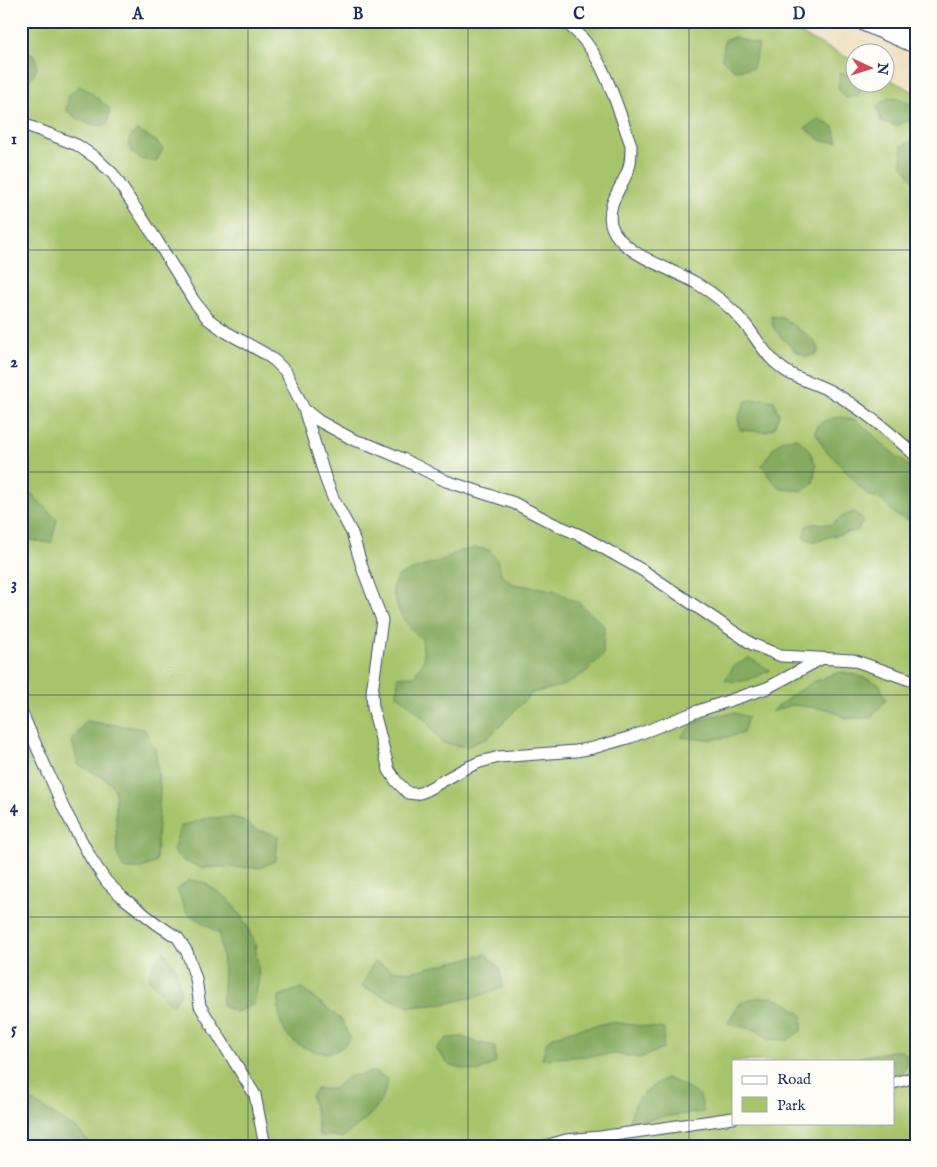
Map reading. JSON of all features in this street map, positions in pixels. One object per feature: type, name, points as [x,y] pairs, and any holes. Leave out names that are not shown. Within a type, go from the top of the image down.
[{"type":"street","points":[[867,21],[916,42]]},
{"type":"lane","points":[[563,21],[576,29],[594,53],[631,145],[631,156],[627,173],[617,189],[611,208],[612,225],[617,236],[625,246],[647,259],[679,273],[714,294],[744,324],[778,366],[792,375],[829,390],[846,400],[916,456]]},
{"type":"lane","points":[[21,123],[77,145],[96,158],[113,174],[208,319],[226,332],[264,353],[286,372],[304,409],[326,480],[333,498],[352,533],[363,570],[382,620],[374,670],[373,708],[389,770],[396,781],[408,793],[416,794],[423,792],[466,768],[499,757],[576,751],[618,741],[767,688],[822,658]]},
{"type":"lane","points":[[304,409],[319,422],[354,440],[370,444],[446,481],[514,503],[582,536],[642,570],[752,644],[781,656],[859,662],[916,682]]},
{"type":"lane","points":[[21,711],[64,808],[92,860],[106,881],[122,897],[178,938],[187,952],[196,979],[200,1006],[255,1095],[265,1146]]},
{"type":"lane","points":[[894,1083],[916,1077]]},
{"type":"lane","points":[[546,1146],[566,1140],[732,1118]]},
{"type":"green space","points":[[21,21],[776,21],[844,56],[844,92],[894,92],[894,82],[916,93],[916,1146],[21,1146]]},
{"type":"green space","points":[[735,37],[759,45],[753,68],[735,70],[722,59],[725,40]]},
{"type":"green space","points":[[26,52],[36,57],[37,68],[31,79],[21,83],[21,54]]},
{"type":"green space","points":[[841,73],[844,73],[844,92],[860,92],[857,97],[846,98],[838,88]]},
{"type":"green space","points":[[79,86],[90,92],[110,109],[107,125],[94,125],[85,122],[66,110],[69,95]]},
{"type":"green space","points":[[889,98],[901,99],[914,106],[913,118],[897,126],[881,122],[877,106]]},
{"type":"green space","points":[[818,119],[834,127],[838,142],[822,141],[805,128]]},
{"type":"green space","points":[[137,130],[157,142],[163,149],[156,162],[141,159],[131,152],[129,139]]},
{"type":"green space","points":[[916,139],[916,184],[902,164],[902,146]]},
{"type":"green space","points":[[771,316],[783,318],[807,335],[817,345],[818,353],[807,357],[794,350],[774,329]]},
{"type":"green space","points":[[763,399],[774,401],[779,414],[774,428],[764,432],[740,430],[738,418],[746,401]]},
{"type":"green space","points":[[839,417],[858,421],[916,472],[916,523],[896,515],[879,498],[868,495],[823,447],[815,431],[821,422]]},
{"type":"green space","points":[[797,438],[809,450],[816,465],[813,483],[803,491],[781,489],[770,478],[762,465],[775,446],[784,439]]},
{"type":"green space","points":[[21,486],[27,489],[57,520],[51,543],[21,539]]},
{"type":"green space","points":[[854,512],[864,520],[857,531],[831,536],[816,542],[804,538],[806,526],[818,523],[831,525],[842,517]]},
{"type":"green space","points":[[477,548],[489,550],[497,560],[502,576],[513,584],[553,590],[579,603],[604,626],[603,655],[587,671],[565,685],[532,693],[489,737],[466,747],[442,743],[422,717],[397,695],[398,677],[414,676],[424,660],[422,639],[409,627],[402,616],[392,587],[399,576],[412,570],[442,560],[460,551]]},
{"type":"green space","points":[[749,658],[770,670],[748,680],[725,680],[734,666]]},
{"type":"green space","points":[[843,672],[857,675],[879,684],[886,700],[870,718],[846,718],[828,709],[791,705],[771,712],[796,692],[813,682]]},
{"type":"green space","points":[[735,713],[748,717],[743,733],[712,739],[681,737],[705,718]]},
{"type":"green space","points":[[86,721],[144,729],[155,748],[160,789],[156,862],[140,869],[124,869],[117,854],[115,789],[105,779],[78,764],[72,741]]},
{"type":"green space","points":[[231,817],[243,820],[254,829],[278,836],[276,860],[260,868],[202,868],[184,861],[173,851],[180,827],[206,818]]},
{"type":"green space","points":[[189,880],[203,882],[227,898],[243,919],[255,943],[259,976],[254,1004],[236,1012],[222,1006],[224,970],[219,933],[187,913],[177,890]]},
{"type":"green space","points":[[164,951],[176,969],[181,994],[172,1005],[149,979],[154,962]]},
{"type":"green space","points":[[486,954],[500,969],[503,987],[476,997],[443,1004],[409,1007],[362,987],[374,961],[392,970],[411,972]]},
{"type":"green space","points":[[302,988],[342,1020],[350,1039],[339,1049],[328,1052],[314,1051],[293,1041],[284,1030],[280,1017],[279,996]]},
{"type":"green space","points":[[772,997],[789,1005],[802,1015],[802,1030],[788,1040],[766,1039],[758,1031],[728,1023],[737,1008],[745,1001]]},
{"type":"green space","points":[[610,1022],[664,1029],[663,1049],[639,1058],[616,1054],[542,1059],[547,1041],[554,1037],[569,1031]]},
{"type":"green space","points":[[462,1037],[495,1046],[496,1062],[479,1072],[450,1066],[436,1049],[447,1038]]},
{"type":"green space","points":[[891,1051],[902,1051],[911,1059],[905,1069],[894,1078],[894,1060],[844,1060]]},
{"type":"green space","points":[[373,1072],[388,1079],[386,1089],[372,1112],[343,1137],[319,1135],[311,1096],[316,1089],[333,1089],[348,1077]]},
{"type":"green space","points":[[666,1078],[681,1084],[700,1096],[704,1112],[629,1122],[634,1106],[642,1095]]},
{"type":"green space","points":[[21,1094],[77,1129],[93,1146],[21,1146]]}]
